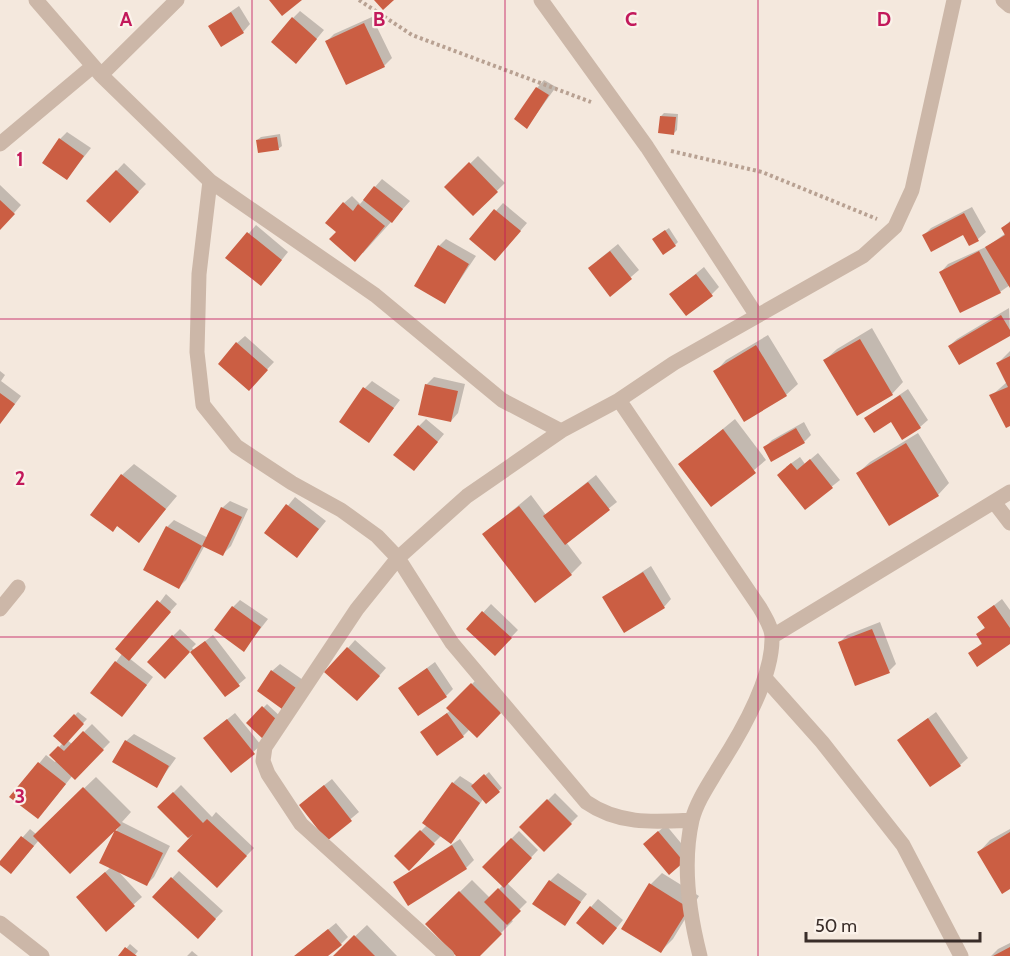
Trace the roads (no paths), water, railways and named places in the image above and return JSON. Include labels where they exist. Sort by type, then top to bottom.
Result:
[{"type":"street","points":[[36,0],[97,71],[210,182],[375,295],[502,400],[561,431]]},
{"type":"street","points":[[0,144],[97,71],[177,0]]},
{"type":"street","points":[[541,0],[619,112],[647,147],[757,316]]},
{"type":"street","points":[[439,954],[300,824],[268,774],[263,761],[265,747],[281,727],[311,676],[357,609],[398,558],[467,496],[561,431],[619,400],[674,363],[863,256],[895,227],[912,190],[954,0]]},
{"type":"street","points":[[1004,0],[1010,6]]},
{"type":"street","points":[[210,182],[199,274],[197,352],[202,405],[236,446],[292,483],[341,510],[377,536],[398,558],[452,642],[586,802],[604,814],[625,820],[652,822],[692,820]]},
{"type":"street","points":[[619,400],[760,608],[772,636],[765,678],[736,740],[702,796],[692,820],[687,874],[692,927],[700,956]]},
{"type":"street","points":[[772,636],[1010,492]]},
{"type":"street","points":[[994,502],[1010,523]]},
{"type":"street","points":[[0,609],[18,587]]},
{"type":"street","points":[[765,678],[822,742],[903,845],[961,956]]},
{"type":"street","points":[[0,922],[42,956]]}]
